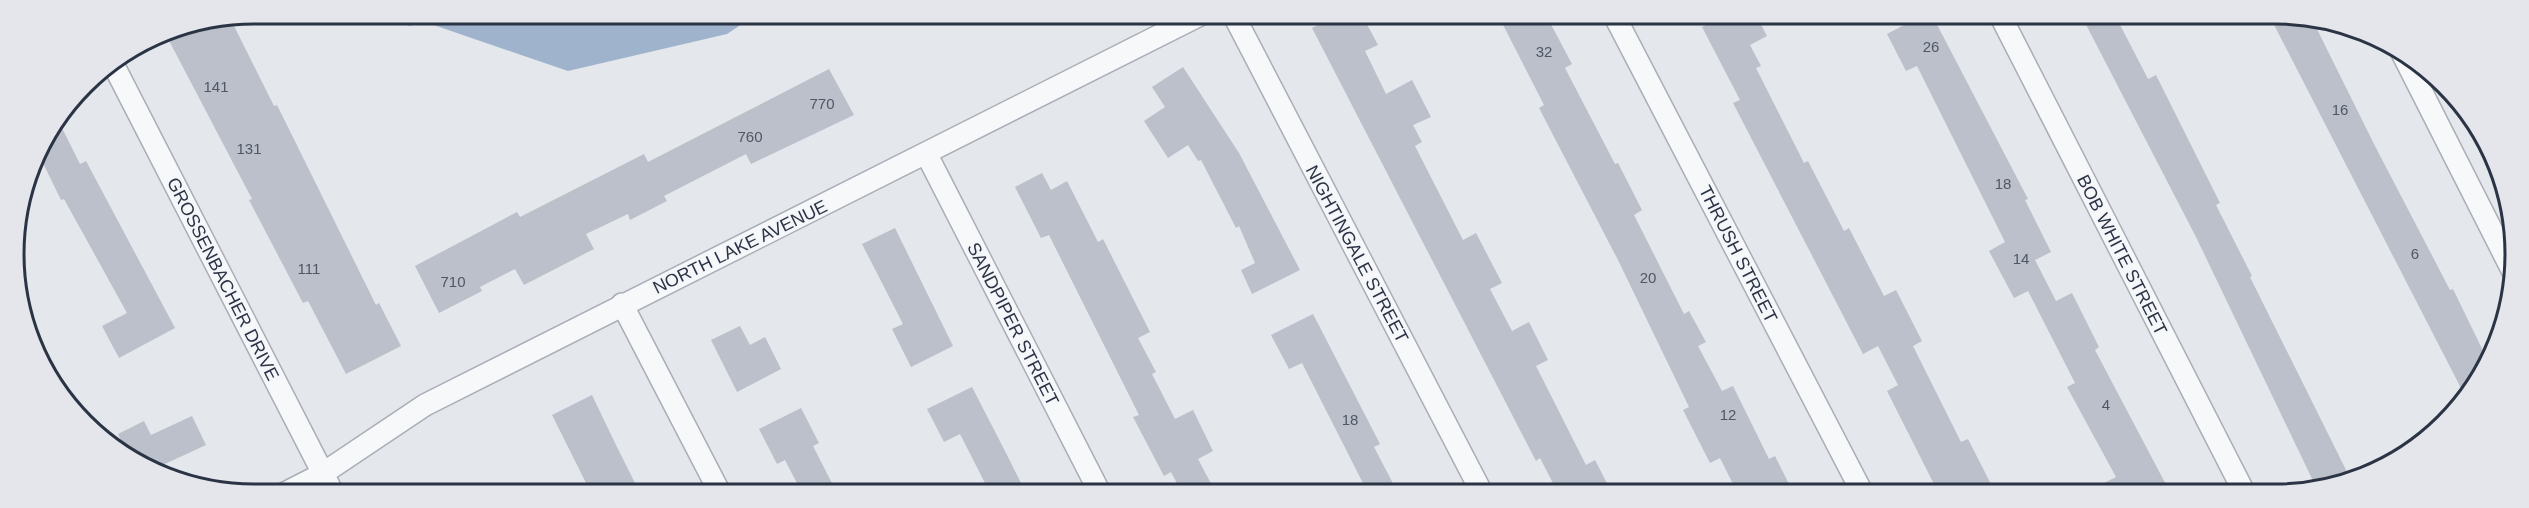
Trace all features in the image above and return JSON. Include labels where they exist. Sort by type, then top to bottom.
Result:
[{"type":"street","name":"NORTH LAKE AVENUE","points":[[303,484],[322,474],[425,405],[622,304],[927,155],[1182,24]]},
{"type":"street","name":"NIGHTINGALE STREET","points":[[1238,24],[1477,484]]},
{"type":"street","name":"THRUSH STREET","points":[[1619,24],[1858,484]]},
{"type":"street","name":"BOB WHITE STREET","points":[[2005,24],[2240,484]]},
{"type":"street","points":[[2410,68],[2505,256]]},
{"type":"street","name":"GROSSENBACHER DRIVE","points":[[116,70],[328,484]]},
{"type":"street","name":"SANDPIPER STREET","points":[[927,155],[1095,484]]},
{"type":"street","points":[[622,304],[715,484]]},
{"type":"water","points":[[431,24],[742,24],[727,34],[568,71]]},
{"type":"building","points":[[1320,24],[1367,24],[1378,45],[1365,51],[1386,94],[1412,80],[1431,117],[1413,125],[1422,142],[1415,146],[1463,240],[1476,233],[1502,283],[1490,289],[1512,331],[1529,322],[1548,360],[1536,366],[1586,465],[1595,460],[1607,484],[1553,484],[1540,458],[1536,461],[1312,28]]},
{"type":"building","points":[[1503,24],[1551,24],[1572,64],[1565,68],[1615,164],[1618,163],[1642,210],[1634,215],[1684,314],[1689,311],[1706,342],[1698,346],[1722,391],[1733,386],[1769,459],[1775,456],[1789,484],[1733,484],[1720,458],[1710,463],[1683,410],[1689,407],[1618,260],[1539,108],[1544,105]]},
{"type":"building","points":[[1708,24],[1761,24],[1767,36],[1750,45],[1761,66],[1756,68],[1804,163],[1808,161],[1844,231],[1849,228],[1884,296],[1896,290],[1922,341],[1913,346],[1961,442],[1968,439],[1991,484],[1934,484],[1887,391],[1898,385],[1878,346],[1863,354],[1733,103],[1740,100],[1702,27]]},
{"type":"building","points":[[1906,24],[1937,24],[2028,199],[2025,200],[2051,252],[2035,260],[2056,301],[2072,293],[2099,347],[2095,350],[2166,484],[2102,484],[2116,477],[2067,387],[2075,383],[2028,291],[2014,298],[1989,251],[2005,242],[1917,66],[1906,71],[1887,34]]},
{"type":"building","points":[[2086,24],[2120,24],[2148,79],[2156,75],[2220,203],[2216,205],[2252,276],[2250,277],[2347,472],[2313,481],[2196,237]]},
{"type":"building","points":[[2274,24],[2316,27],[2450,290],[2453,289],[2483,351],[2461,388]]},
{"type":"building","points":[[233,25],[274,106],[277,105],[376,305],[379,303],[401,346],[346,374],[308,301],[303,303],[249,200],[252,199],[169,41],[209,28]]},
{"type":"building","points":[[1183,67],[1239,153],[1300,270],[1252,294],[1241,270],[1255,263],[1239,226],[1236,228],[1201,160],[1198,161],[1188,145],[1168,158],[1144,121],[1165,107],[1152,87]]},
{"type":"building","points":[[829,69],[854,115],[751,164],[746,154],[664,196],[667,201],[630,220],[628,214],[586,234],[594,249],[524,285],[515,269],[480,287],[482,291],[439,313],[415,266],[517,212],[520,217],[644,154],[648,162]]},
{"type":"building","points":[[62,128],[80,164],[86,161],[175,328],[119,358],[102,326],[127,313],[64,199],[61,200],[43,163]]},
{"type":"building","points":[[1042,173],[1051,190],[1067,181],[1098,242],[1103,239],[1150,332],[1138,338],[1156,372],[1152,374],[1175,419],[1193,410],[1213,451],[1198,459],[1211,484],[1177,484],[1171,472],[1164,476],[1133,417],[1139,415],[1049,235],[1041,238],[1015,187]]},
{"type":"building","points":[[895,228],[953,346],[911,367],[892,329],[903,324],[862,244]]},
{"type":"building","points":[[1313,314],[1380,444],[1374,447],[1393,484],[1363,484],[1302,363],[1289,369],[1271,335]]},
{"type":"building","points":[[740,326],[750,345],[765,337],[781,369],[737,392],[711,340]]},
{"type":"building","points":[[972,387],[1021,484],[985,484],[960,434],[944,442],[927,409]]},
{"type":"building","points":[[592,395],[636,484],[586,484],[552,415]]},
{"type":"building","points":[[801,408],[819,443],[813,446],[832,484],[797,484],[785,460],[777,464],[759,429]]},
{"type":"building","points":[[192,416],[206,445],[163,465],[126,445],[118,434],[144,421],[151,435]]}]
